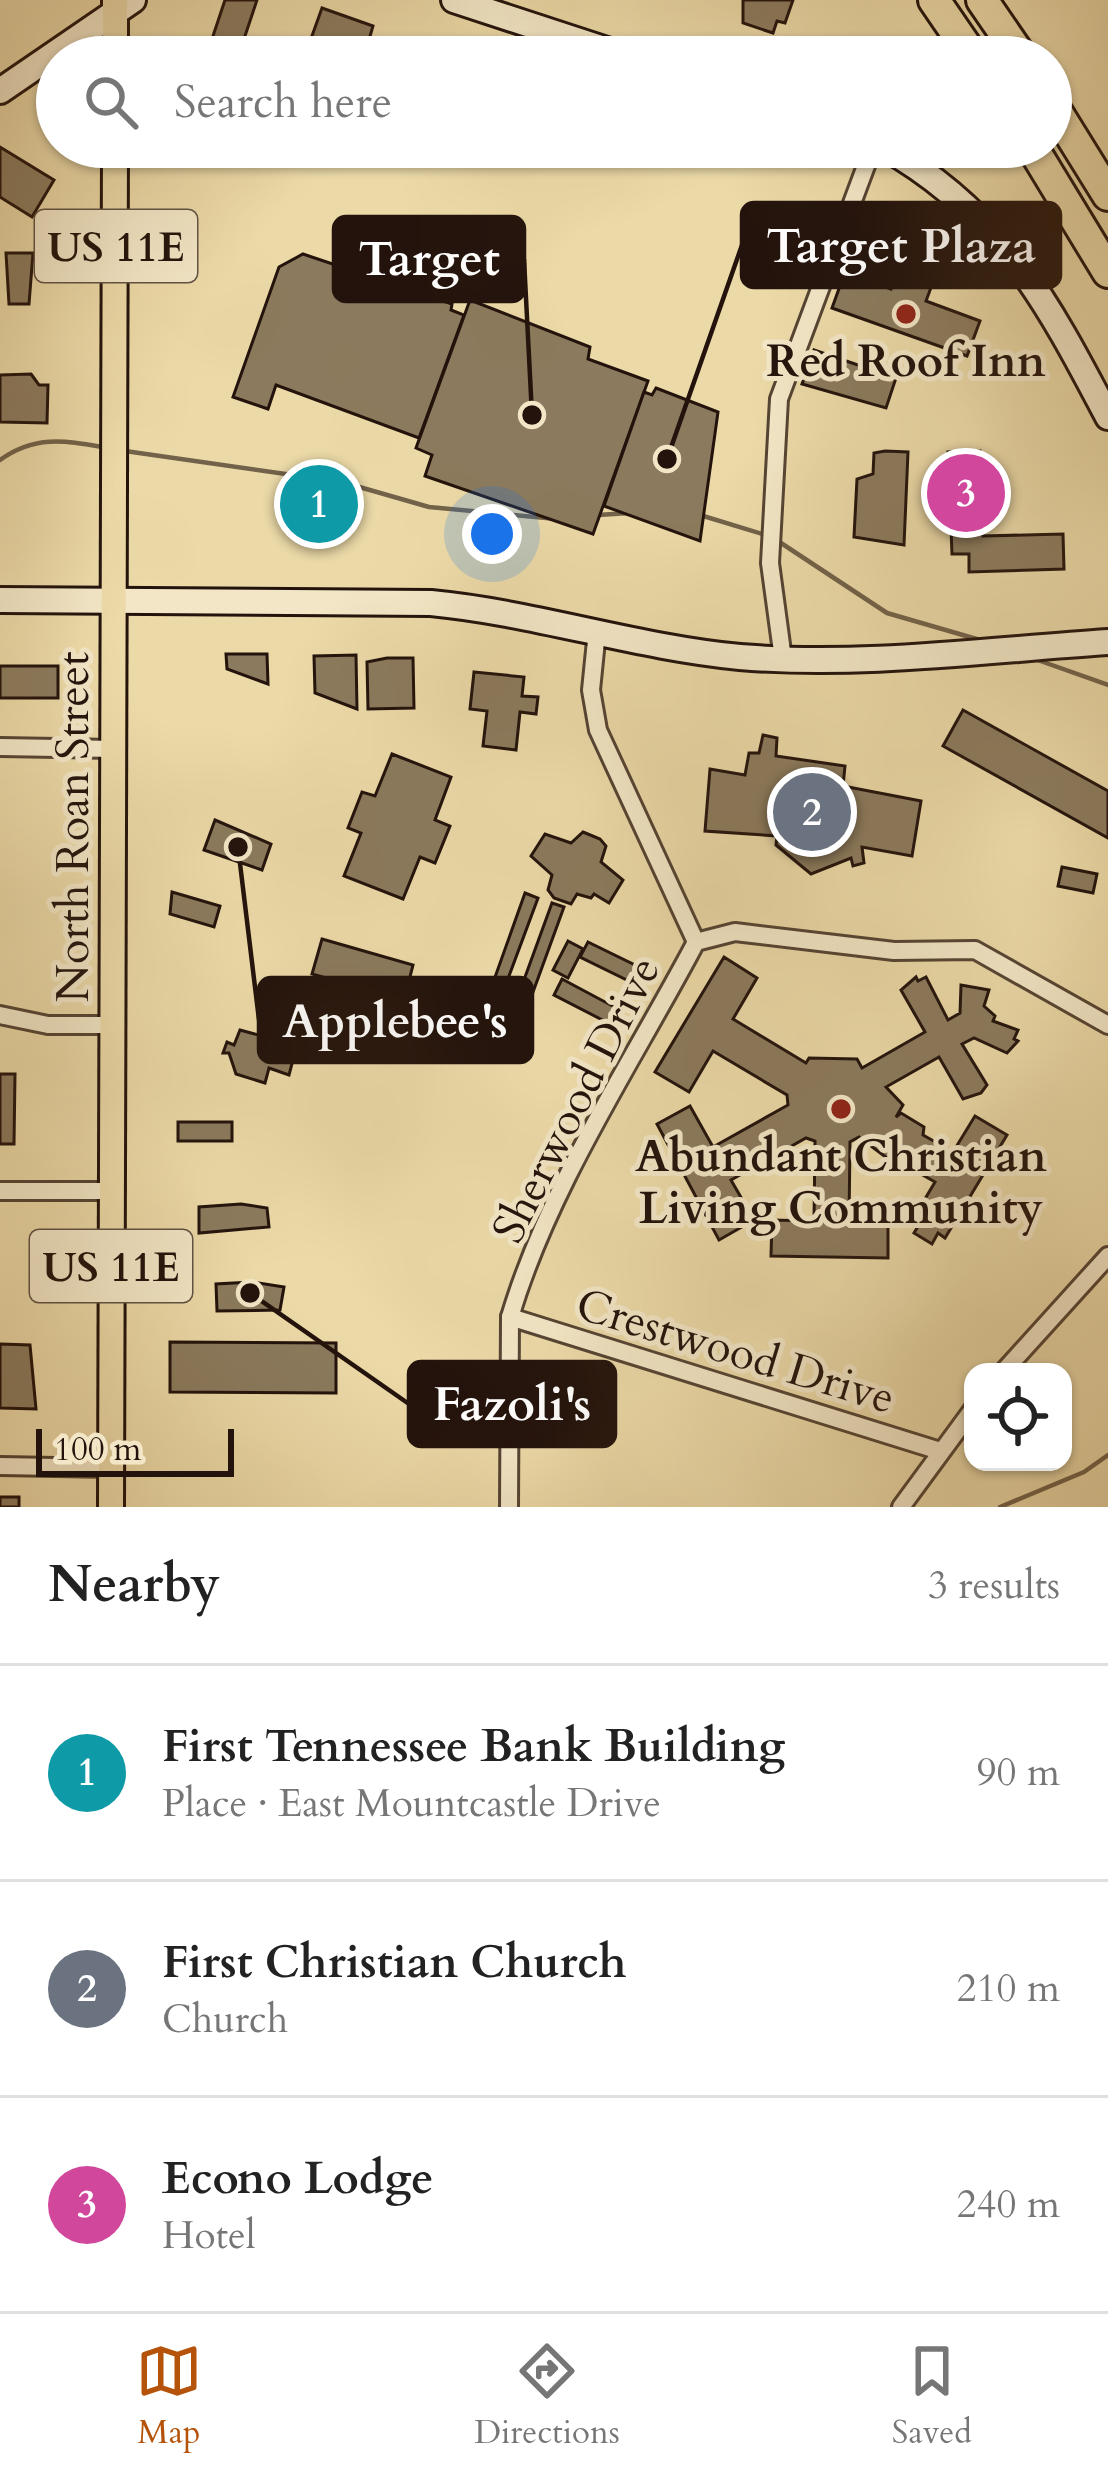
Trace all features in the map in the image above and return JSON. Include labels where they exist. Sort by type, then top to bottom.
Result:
[{"type":"highway","points":[[934,0],[959,36]]},
{"type":"highway","points":[[982,0],[1007,36]]},
{"type":"highway","points":[[1072,137],[1108,195]]},
{"type":"highway","points":[[1045,168],[1108,272]]},
{"type":"main road","points":[[117,36],[121,4]]},
{"type":"main road","name":"North Roan Street","points":[[111,1507],[115,168]]},
{"type":"street","points":[[454,0],[564,36]]},
{"type":"street","points":[[76,36],[121,4]]},
{"type":"street","points":[[0,91],[36,65]]},
{"type":"street","points":[[783,659],[770,563],[779,399],[865,168]]},
{"type":"street","points":[[913,168],[974,212],[1015,257],[1047,302],[1108,417]]},
{"type":"street","points":[[0,600],[431,603],[706,653],[783,659],[1108,643]]},
{"type":"street","points":[[597,632],[591,689],[598,730],[696,942]]},
{"type":"street","points":[[0,747],[115,749]]},
{"type":"street","name":"Sherwood Drive","points":[[509,1507],[510,1318],[544,1226],[696,942],[735,932],[894,951],[975,950],[1108,1025]]},
{"type":"street","points":[[0,1015],[48,1024],[112,1025]]},
{"type":"street","points":[[0,1191],[111,1192]]},
{"type":"street","points":[[1011,1363],[1108,1256]]},
{"type":"street","name":"Crestwood Drive","points":[[510,1318],[940,1451]]},
{"type":"street","points":[[901,1507],[964,1420]]},
{"type":"street","points":[[0,1466],[111,1468]]},
{"type":"building","points":[[225,0],[257,0],[245,36],[213,36]]},
{"type":"building","points":[[743,0],[793,0],[785,23],[777,21],[773,33],[743,23]]},
{"type":"building","points":[[322,8],[373,26],[370,36],[312,36]]},
{"type":"building","points":[[0,147],[54,180],[32,217],[0,197]]},
{"type":"building","points":[[6,253],[33,253],[29,304],[9,304]]},
{"type":"building","points":[[303,254],[452,304],[451,310],[464,315],[419,438],[276,385],[268,409],[233,397],[279,267]]},
{"type":"building","name":"Red Roof Inn","points":[[901,262],[936,274],[926,301],[980,321],[967,356],[832,308],[845,272],[891,289]]},
{"type":"building","points":[[470,300],[590,347],[588,359],[648,381],[593,534],[425,476],[432,455],[416,448]]},
{"type":"building","points":[[814,350],[896,378],[886,408],[802,384]]},
{"type":"building","points":[[31,374],[39,385],[48,385],[47,423],[0,422],[0,375]]},
{"type":"building","points":[[656,388],[718,412],[700,541],[604,506],[644,392],[652,395]]},
{"type":"building","points":[[980,451],[983,536],[1063,534],[1064,569],[969,572],[969,554],[952,554],[948,452]]},
{"type":"building","points":[[908,452],[904,545],[854,537],[857,479],[873,474],[874,453]]},
{"type":"building","points":[[297,473],[354,494],[340,532],[284,512],[290,495],[280,491],[285,478],[294,482]]},
{"type":"building","points":[[226,654],[267,654],[268,684],[227,669]]},
{"type":"building","points":[[356,655],[357,709],[315,693],[314,656]]},
{"type":"building","points":[[413,658],[414,708],[368,709],[367,662]]},
{"type":"building","points":[[0,666],[58,666],[58,698],[0,698]]},
{"type":"building","points":[[474,672],[524,677],[522,696],[538,697],[536,714],[520,712],[516,750],[483,746],[487,711],[470,709]]},
{"type":"building","points":[[963,710],[1108,791],[1108,838],[943,746]]},
{"type":"building","points":[[763,735],[777,738],[776,756],[845,766],[843,786],[921,801],[912,856],[862,847],[864,863],[853,866],[851,858],[811,874],[776,845],[777,836],[705,831],[710,769],[745,775],[749,753],[759,753]]},
{"type":"building","points":[[392,754],[451,777],[435,820],[450,826],[435,863],[420,857],[403,899],[344,876],[361,833],[348,828],[362,792],[375,796]]},
{"type":"building","points":[[215,820],[271,844],[262,870],[204,850]]},
{"type":"building","points":[[583,832],[606,846],[601,862],[623,880],[609,903],[594,894],[591,898],[577,894],[571,904],[554,898],[548,890],[552,875],[531,856],[545,834],[571,843]]},
{"type":"building","points":[[1062,867],[1097,874],[1093,893],[1058,886]]},
{"type":"building","points":[[172,892],[220,906],[214,927],[170,914]]},
{"type":"building","points":[[525,893],[538,898],[506,984],[494,980]]},
{"type":"building","points":[[552,903],[564,907],[533,992],[521,988]]},
{"type":"building","points":[[322,939],[413,965],[404,1000],[312,974]]},
{"type":"building","points":[[568,941],[583,949],[568,978],[553,970]]},
{"type":"building","points":[[588,942],[643,969],[635,984],[580,957]]},
{"type":"building","name":"Abundant Christian Living Community","points":[[724,957],[757,978],[733,1019],[806,1063],[809,1058],[857,1059],[862,1068],[925,1032],[901,990],[916,977],[918,981],[926,977],[948,1020],[960,1013],[961,985],[989,990],[984,1006],[995,1016],[993,1021],[1018,1030],[1014,1039],[1018,1041],[1007,1053],[974,1038],[962,1044],[987,1085],[981,1093],[963,1099],[939,1057],[886,1087],[903,1105],[896,1117],[901,1113],[924,1127],[923,1135],[953,1152],[975,1116],[1007,1135],[945,1238],[938,1233],[932,1244],[914,1233],[920,1223],[913,1219],[935,1182],[905,1165],[899,1167],[859,1137],[850,1142],[849,1221],[888,1222],[888,1258],[771,1256],[772,1220],[814,1221],[815,1141],[806,1138],[731,1180],[754,1220],[719,1240],[657,1124],[690,1106],[713,1147],[788,1105],[787,1095],[713,1051],[689,1092],[655,1072]]},
{"type":"building","points":[[562,979],[622,1011],[614,1026],[554,995]]},
{"type":"building","points":[[240,1030],[277,1040],[274,1051],[294,1056],[289,1075],[269,1068],[265,1083],[236,1074],[229,1053],[223,1053],[227,1042],[234,1045]]},
{"type":"building","points":[[0,1074],[15,1074],[14,1144],[0,1144]]},
{"type":"building","points":[[178,1122],[232,1122],[232,1141],[178,1141]]},
{"type":"building","points":[[241,1204],[267,1208],[269,1227],[199,1233],[199,1207]]},
{"type":"building","points":[[216,1284],[284,1287],[280,1310],[217,1311]]},
{"type":"building","points":[[170,1342],[336,1343],[336,1393],[170,1392]]},
{"type":"building","points":[[0,1344],[30,1345],[36,1409],[0,1408]]},
{"type":"building","points":[[0,1497],[19,1497],[19,1507],[0,1507]]},
{"type":"waterway","points":[[0,460],[39,443],[108,448]]},
{"type":"waterway","points":[[125,451],[342,482],[429,507],[557,519]]},
{"type":"waterway","points":[[598,515],[629,513]]},
{"type":"waterway","points":[[700,515],[769,536]]},
{"type":"waterway","points":[[778,541],[887,613],[987,642]]},
{"type":"waterway","points":[[1032,658],[1108,685]]},
{"type":"waterway","points":[[1000,1507],[1084,1472],[1108,1455]]},
{"type":"place","name":"Red Roof Inn","points":[[906,314]]},
{"type":"place","name":"Target","points":[[532,415]]},
{"type":"place","name":"Target Plaza","points":[[667,459]]},
{"type":"place","name":"Econo Lodge","points":[[966,493]]},
{"type":"place","name":"First Tennessee Bank Building","points":[[319,504]]},
{"type":"place","name":"First Christian Church","points":[[812,812]]},
{"type":"place","name":"Applebee's","points":[[238,847]]},
{"type":"place","name":"Abundant Christian Living Community","points":[[841,1109]]},
{"type":"place","name":"Fazoli's","points":[[250,1293]]}]
